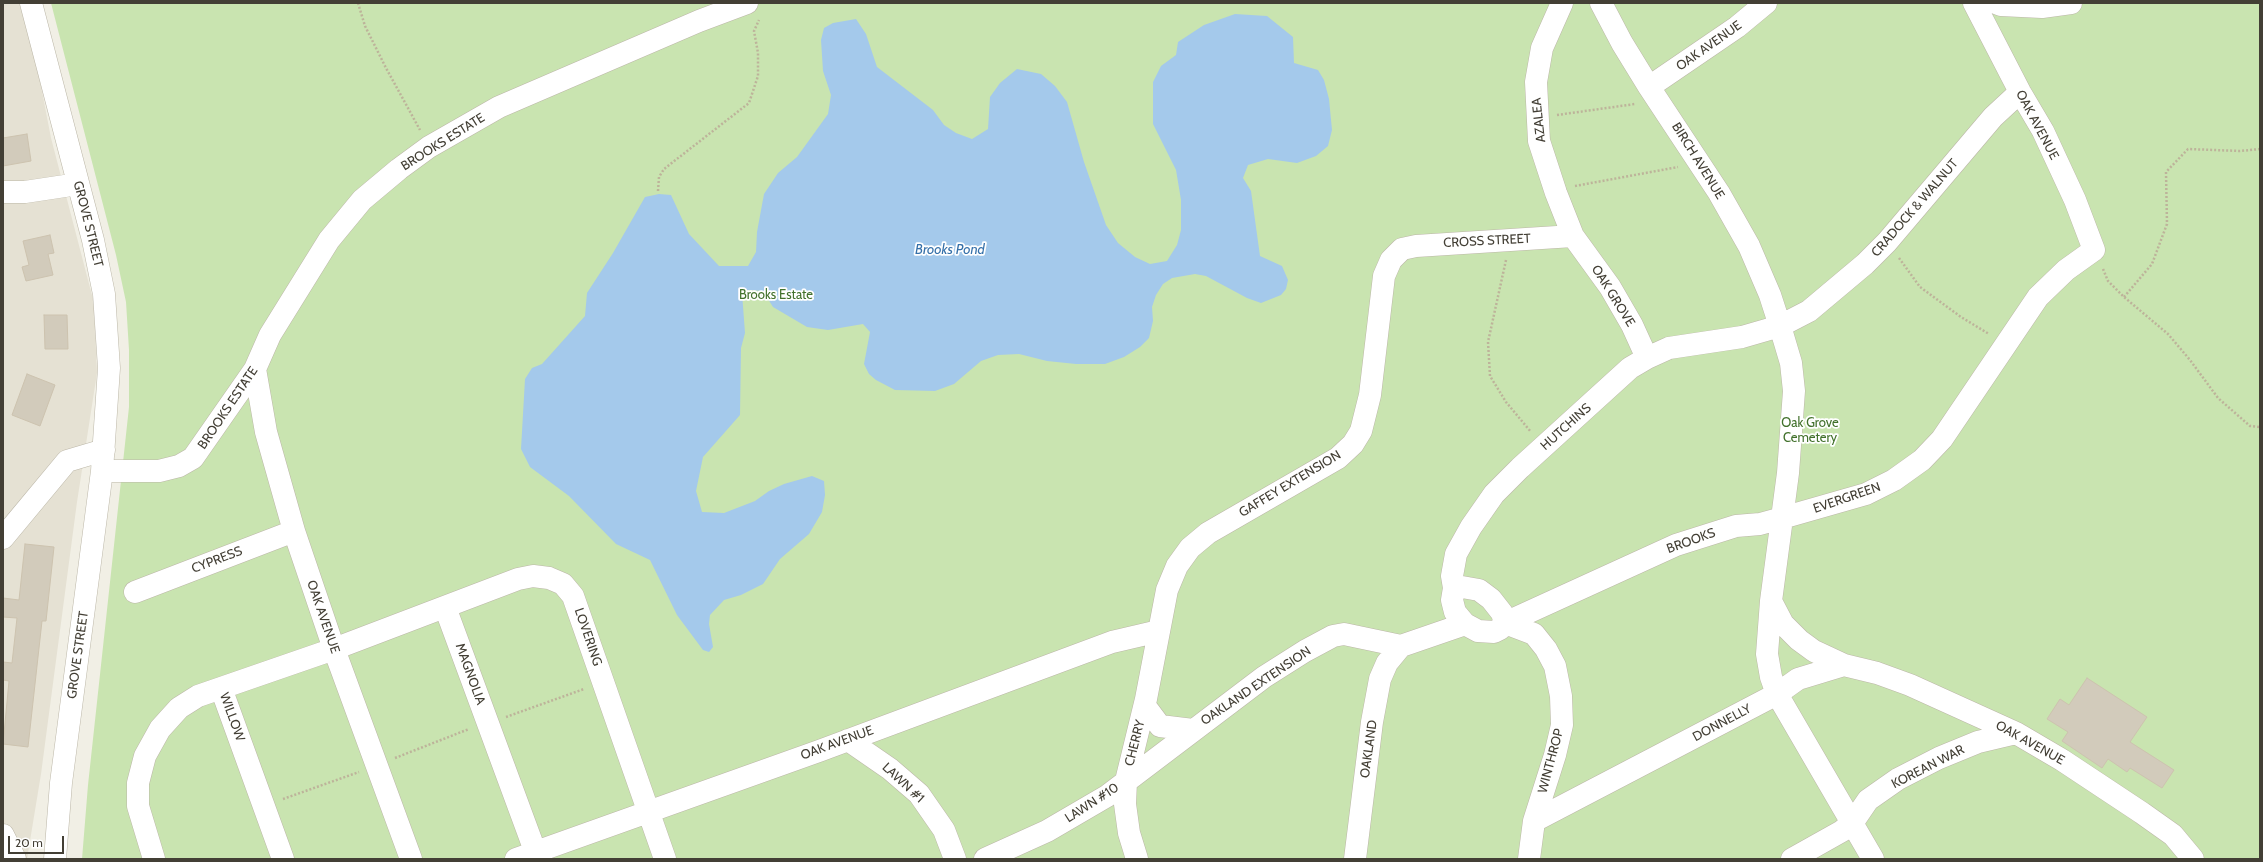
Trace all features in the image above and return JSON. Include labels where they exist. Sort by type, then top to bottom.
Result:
[{"type":"street","name":"GROVE STREET","points":[[31,3],[93,240],[104,294],[108,330],[109,368],[103,461],[61,783],[55,859]]},
{"type":"street","name":"AZALEA","points":[[1562,3],[1542,48],[1536,82],[1537,116],[1539,141],[1555,190],[1573,236]]},
{"type":"street","name":"BIRCH AVENUE","points":[[1601,3],[1622,43],[1653,93],[1700,163],[1748,246],[1770,295],[1780,326]]},
{"type":"street","name":"OAK AVENUE","points":[[1653,93],[1766,3]]},
{"type":"street","name":"OAK AVENUE","points":[[1974,3],[2020,92],[2043,131],[2075,200],[2094,250]]},
{"type":"street","points":[[1996,3],[2001,5],[2042,7],[2071,3]]},
{"type":"street","name":"BROOKS ESTATE","points":[[103,461],[159,471],[179,466],[193,458],[255,369],[270,335],[329,240],[362,200],[399,168],[430,147],[499,107],[692,24],[753,10]]},
{"type":"street","name":"CRADOCK & WALNUT","points":[[1780,326],[1809,310],[1865,264],[1887,242],[1993,117],[2020,92]]},
{"type":"street","points":[[3,192],[24,192],[78,184]]},
{"type":"street","name":"CROSS STREET","points":[[1402,249],[1416,246],[1573,236]]},
{"type":"street","name":"OAK GROVE","points":[[1573,236],[1610,287],[1632,325],[1647,358]]},
{"type":"street","name":"GAFFEY EXTENSION","points":[[1159,631],[1167,590],[1177,566],[1190,548],[1208,533],[1338,458],[1353,444],[1361,432],[1370,396],[1384,276],[1391,260],[1402,249]]},
{"type":"street","name":"EVERGREEN","points":[[1782,518],[1866,494],[1894,480],[1922,460],[1942,439],[2038,297],[2066,270],[2094,250]]},
{"type":"street","points":[[1780,326],[1792,363],[1794,391],[1782,518],[1771,601],[1767,654],[1771,677],[1778,694],[1873,859]]},
{"type":"street","name":"HUTCHINS","points":[[1465,624],[1455,612],[1452,600],[1454,588],[1452,576],[1456,554],[1471,527],[1494,494],[1543,447],[1630,368],[1647,358],[1669,348],[1742,337],[1780,326]]},
{"type":"street","name":"OAK AVENUE","points":[[255,369],[266,432],[294,531],[334,649],[411,859]]},
{"type":"street","points":[[3,538],[67,461],[103,461]]},
{"type":"street","name":"BROOKS","points":[[1505,623],[1676,545],[1736,526],[1760,524],[1782,518]]},
{"type":"street","name":"CYPRESS","points":[[137,586],[294,531]]},
{"type":"street","name":"LOVERING","points":[[445,607],[518,579],[533,576],[549,578],[563,584],[573,596],[665,859]]},
{"type":"street","points":[[1401,646],[1465,624],[1485,633],[1500,629],[1505,623],[1502,614],[1492,599],[1479,590],[1462,586],[1454,588]]},
{"type":"street","name":"OAK AVENUE","points":[[1771,601],[1783,624],[1799,640],[1814,651],[1844,665],[1877,673],[1910,685],[2016,733],[2068,764],[2173,835],[2193,859]]},
{"type":"street","points":[[334,649],[445,607]]},
{"type":"street","name":"MAGNOLIA","points":[[445,607],[488,723],[530,857]]},
{"type":"street","name":"WINTHROP","points":[[1505,623],[1534,634],[1546,649],[1555,666],[1561,696],[1562,725],[1555,755],[1534,821],[1529,859]]},
{"type":"street","name":"OAK AVENUE","points":[[530,857],[649,811],[848,740],[1112,642],[1159,631]]},
{"type":"street","name":"CHERRY","points":[[1126,781],[1145,706],[1159,631]]},
{"type":"street","name":"OAKLAND EXTENSION","points":[[1126,781],[1264,677],[1305,651],[1333,636],[1344,634],[1401,646]]},
{"type":"street","name":"OAKLAND","points":[[1354,859],[1372,722],[1380,679],[1387,663],[1401,646]]},
{"type":"street","name":"WILLOW","points":[[283,859],[221,688],[334,649]]},
{"type":"street","points":[[1778,694],[1798,679],[1844,665]]},
{"type":"street","points":[[154,859],[138,806],[138,783],[145,756],[160,729],[179,708],[198,696],[221,688]]},
{"type":"street","name":"DONNELLY","points":[[1534,821],[1778,694]]},
{"type":"street","name":"CHERRY","points":[[1145,706],[1160,726],[1193,730]]},
{"type":"street","name":"KOREAN WAR","points":[[1853,822],[1868,800],[1898,779],[1939,758],[1978,742],[2016,733]]},
{"type":"street","name":"LAWN #1","points":[[848,740],[890,768],[919,794],[944,830],[955,859]]},
{"type":"street","name":"LAWN #10","points":[[985,859],[1047,831],[1102,799],[1126,781]]},
{"type":"street","name":"LAWN #10","points":[[1126,781],[1125,804],[1129,833],[1137,859]]},
{"type":"street","points":[[1792,859],[1853,822]]},
{"type":"street","points":[[3,835],[15,859]]},
{"type":"path","points":[[358,3],[365,26],[386,68],[430,147]]},
{"type":"path","points":[[658,191],[658,177],[664,169],[750,103],[758,76],[758,52],[754,31],[753,10]]},
{"type":"path","points":[[1537,116],[1619,107],[1653,93]]},
{"type":"path","points":[[2124,297],[2152,264],[2167,224],[2166,172],[2188,149],[2240,151],[2260,149]]},
{"type":"path","points":[[1555,190],[1700,163]]},
{"type":"path","points":[[1510,240],[1488,342],[1490,376],[1506,402],[1543,447]]},
{"type":"path","points":[[1887,242],[1920,287],[1961,317],[2006,345]]},
{"type":"path","points":[[2094,250],[2108,281],[2124,297],[2168,334],[2190,360],[2218,398],[2250,426],[2260,428]]},
{"type":"path","points":[[264,805],[377,766],[488,723],[603,682]]},
{"type":"shaded area","points":[[3,3],[25,3],[51,138],[94,303],[97,373],[77,502],[41,774],[27,859],[3,859]]},
{"type":"green space","name":"Oak Grove Cemetery","points":[[51,3],[2260,3],[2260,859],[82,859],[88,785],[129,407],[129,350],[126,302],[116,255]]},
{"type":"water","name":"Brooks Pond","points":[[1235,14],[1267,16],[1293,37],[1294,63],[1318,70],[1324,80],[1329,99],[1332,130],[1328,146],[1316,156],[1297,163],[1268,159],[1248,165],[1243,178],[1251,191],[1260,256],[1282,266],[1288,280],[1286,289],[1281,295],[1261,303],[1247,298],[1206,276],[1195,274],[1172,278],[1163,284],[1156,295],[1152,307],[1153,321],[1149,338],[1140,347],[1124,357],[1105,364],[1076,364],[1047,361],[1019,354],[998,355],[981,361],[954,384],[935,391],[895,390],[876,380],[869,374],[864,364],[870,332],[863,324],[828,330],[807,327],[773,307],[763,291],[749,290],[742,293],[745,333],[741,348],[740,415],[703,457],[696,491],[702,512],[724,513],[755,501],[769,491],[784,484],[812,476],[824,481],[825,495],[822,512],[809,534],[780,559],[763,584],[741,595],[724,600],[710,615],[709,624],[713,647],[709,652],[703,650],[677,615],[650,560],[616,544],[569,496],[530,467],[521,449],[525,379],[532,368],[542,364],[585,316],[587,293],[613,253],[645,197],[659,194],[671,195],[689,234],[719,266],[748,266],[756,252],[757,232],[764,194],[778,173],[797,157],[828,114],[831,95],[823,71],[821,40],[824,28],[833,23],[856,19],[866,34],[877,67],[933,110],[944,125],[956,133],[972,139],[988,129],[990,97],[1000,83],[1017,69],[1041,74],[1055,86],[1067,102],[1084,162],[1106,225],[1118,243],[1135,257],[1150,264],[1167,261],[1177,245],[1181,230],[1181,200],[1176,170],[1153,124],[1153,82],[1161,66],[1176,55],[1178,42],[1204,25]]},
{"type":"building","points":[[27,134],[31,161],[3,166],[3,138]]},
{"type":"building","points":[[50,235],[54,253],[48,254],[53,275],[26,281],[22,267],[29,265],[23,241]]},
{"type":"building","points":[[44,315],[67,315],[68,349],[45,349]]},
{"type":"building","points":[[27,374],[55,385],[40,426],[12,415]]},
{"type":"building","points":[[25,544],[54,547],[46,621],[42,621],[28,747],[3,744],[9,681],[3,680],[3,662],[12,663],[17,618],[3,617],[3,598],[19,600]]},
{"type":"building","points":[[2087,678],[2147,717],[2130,742],[2174,770],[2162,788],[2130,768],[2127,772],[2108,759],[2102,768],[2062,741],[2068,732],[2047,719],[2060,699],[2069,705]]},
{"type":"park label","name":"Brooks Estate","points":[[776,295]]}]
